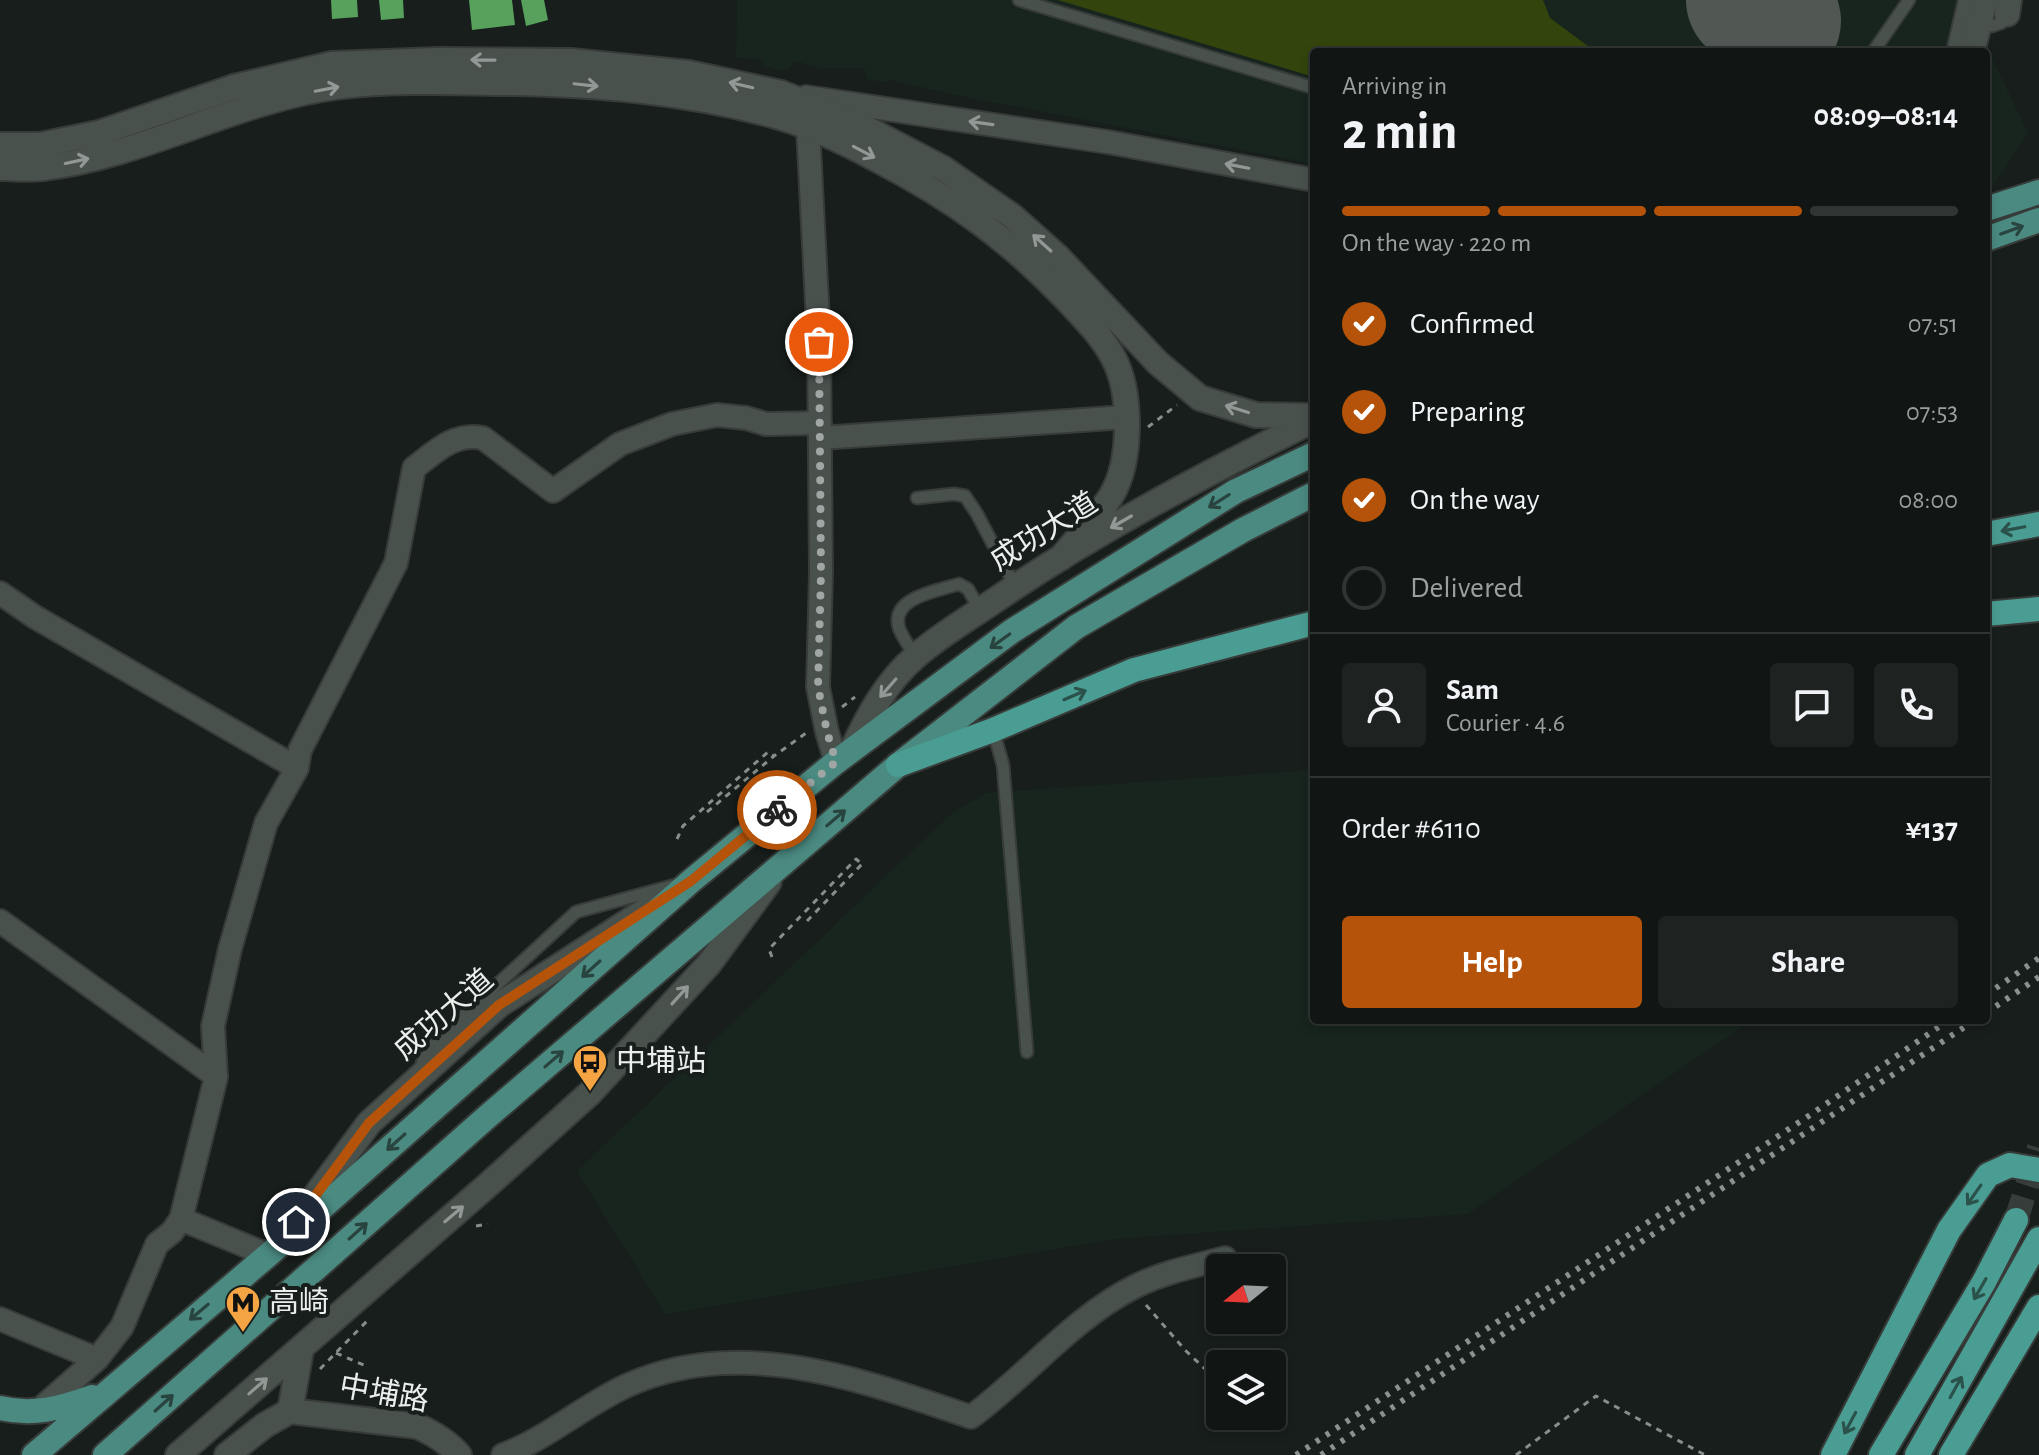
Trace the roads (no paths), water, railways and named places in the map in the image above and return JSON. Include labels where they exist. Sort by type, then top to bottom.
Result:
[{"type":"highway","points":[[1990,533],[2039,524]]},
{"type":"highway","points":[[1990,614],[2039,609]]},
{"type":"highway","points":[[898,765],[993,730],[1134,670],[1310,624]]},
{"type":"highway","points":[[1833,1455],[1949,1230],[1988,1175],[2010,1165],[2039,1170]]},
{"type":"highway","points":[[1881,1455],[1984,1282],[2016,1220]]},
{"type":"highway","points":[[1917,1455],[2039,1239]]},
{"type":"highway","points":[[1951,1455],[2039,1307]]},
{"type":"main road","points":[[1973,48],[1978,5]]},
{"type":"main road","points":[[0,145],[40,145],[99,133],[234,87],[332,64],[438,60],[571,61],[689,73],[781,93],[852,121],[944,169],[1012,216],[1058,257],[1158,363],[1200,398],[1256,415],[1310,418]]},
{"type":"main road","points":[[0,168],[42,168],[106,155],[241,109],[335,87],[438,82],[570,84],[686,96],[775,116],[808,128],[843,141],[933,188],[998,234],[1094,328],[1114,359],[1126,400],[1127,447],[1112,494],[1061,558]]},
{"type":"main road","points":[[1990,208],[2039,192]]},
{"type":"main road","points":[[1990,238],[2039,220]]},
{"type":"main road","name":"成功大道","points":[[844,756],[873,705],[915,657],[980,610],[1186,484],[1310,420]]},
{"type":"main road","points":[[34,1455],[274,1250],[691,881],[844,756],[1012,631],[1236,491],[1310,456]]},
{"type":"main road","points":[[105,1455],[488,1116],[898,765],[1076,627],[1243,530],[1310,496]]},
{"type":"main road","points":[[178,1455],[489,1184],[612,1071],[709,964],[784,862]]},
{"type":"main road","name":"成功大道","points":[[274,1250],[369,1123],[499,1005],[691,881]]},
{"type":"main road","points":[[227,1455],[265,1425],[290,1411],[301,1350]]},
{"type":"main road","points":[[0,1408],[19,1412],[57,1409],[106,1392]]},
{"type":"main road","name":"中埔路","points":[[290,1411],[417,1426],[432,1432],[459,1455]]},
{"type":"street","points":[[1960,48],[1978,5]]},
{"type":"street","points":[[781,93],[1108,142],[1310,179]]},
{"type":"street","points":[[808,128],[819,342],[818,687],[827,732],[844,756]]},
{"type":"street","points":[[38,1411],[97,1359],[122,1327],[157,1244],[172,1232],[181,1219],[216,1076],[213,1026],[230,949],[266,823],[297,768],[300,750],[396,563],[414,468],[446,443],[464,436],[483,438],[553,491],[620,444],[672,424],[717,415],[820,430],[1126,417]]},
{"type":"street","points":[[0,593],[35,617],[297,768]]},
{"type":"street","points":[[0,921],[216,1076]]},
{"type":"street","points":[[181,1219],[274,1250]]},
{"type":"street","points":[[503,1455],[544,1436],[627,1386],[657,1375],[722,1364],[763,1363],[834,1374],[971,1417],[1017,1380],[1075,1325],[1153,1278],[1206,1263]]},
{"type":"street","points":[[0,1319],[97,1359]]},
{"type":"lane","points":[[1019,0],[1310,87]]},
{"type":"lane","points":[[1876,48],[1909,0]]},
{"type":"lane","points":[[1978,5],[1984,23],[1992,26],[2001,23],[2008,7]]},
{"type":"lane","points":[[917,498],[954,494],[965,496],[1015,586]]},
{"type":"lane","points":[[915,657],[899,628],[898,615],[907,602],[959,584],[968,589],[980,610]]},
{"type":"lane","points":[[993,730],[1003,765],[1027,1052]]},
{"type":"lane","points":[[402,1094],[437,1040],[576,912],[691,881]]},
{"type":"tunnel","points":[[2016,1220],[2039,1148]]},
{"type":"railway","points":[[1990,992],[2039,958]]},
{"type":"railway","points":[[1990,1010],[2039,977]]},
{"type":"railway","points":[[1296,1455],[1943,1024]]},
{"type":"railway","points":[[1321,1455],[1969,1024]]},
{"type":"place","name":"中埔站","points":[[590,1093]]},
{"type":"place","name":"高崎","points":[[243,1334]]}]
